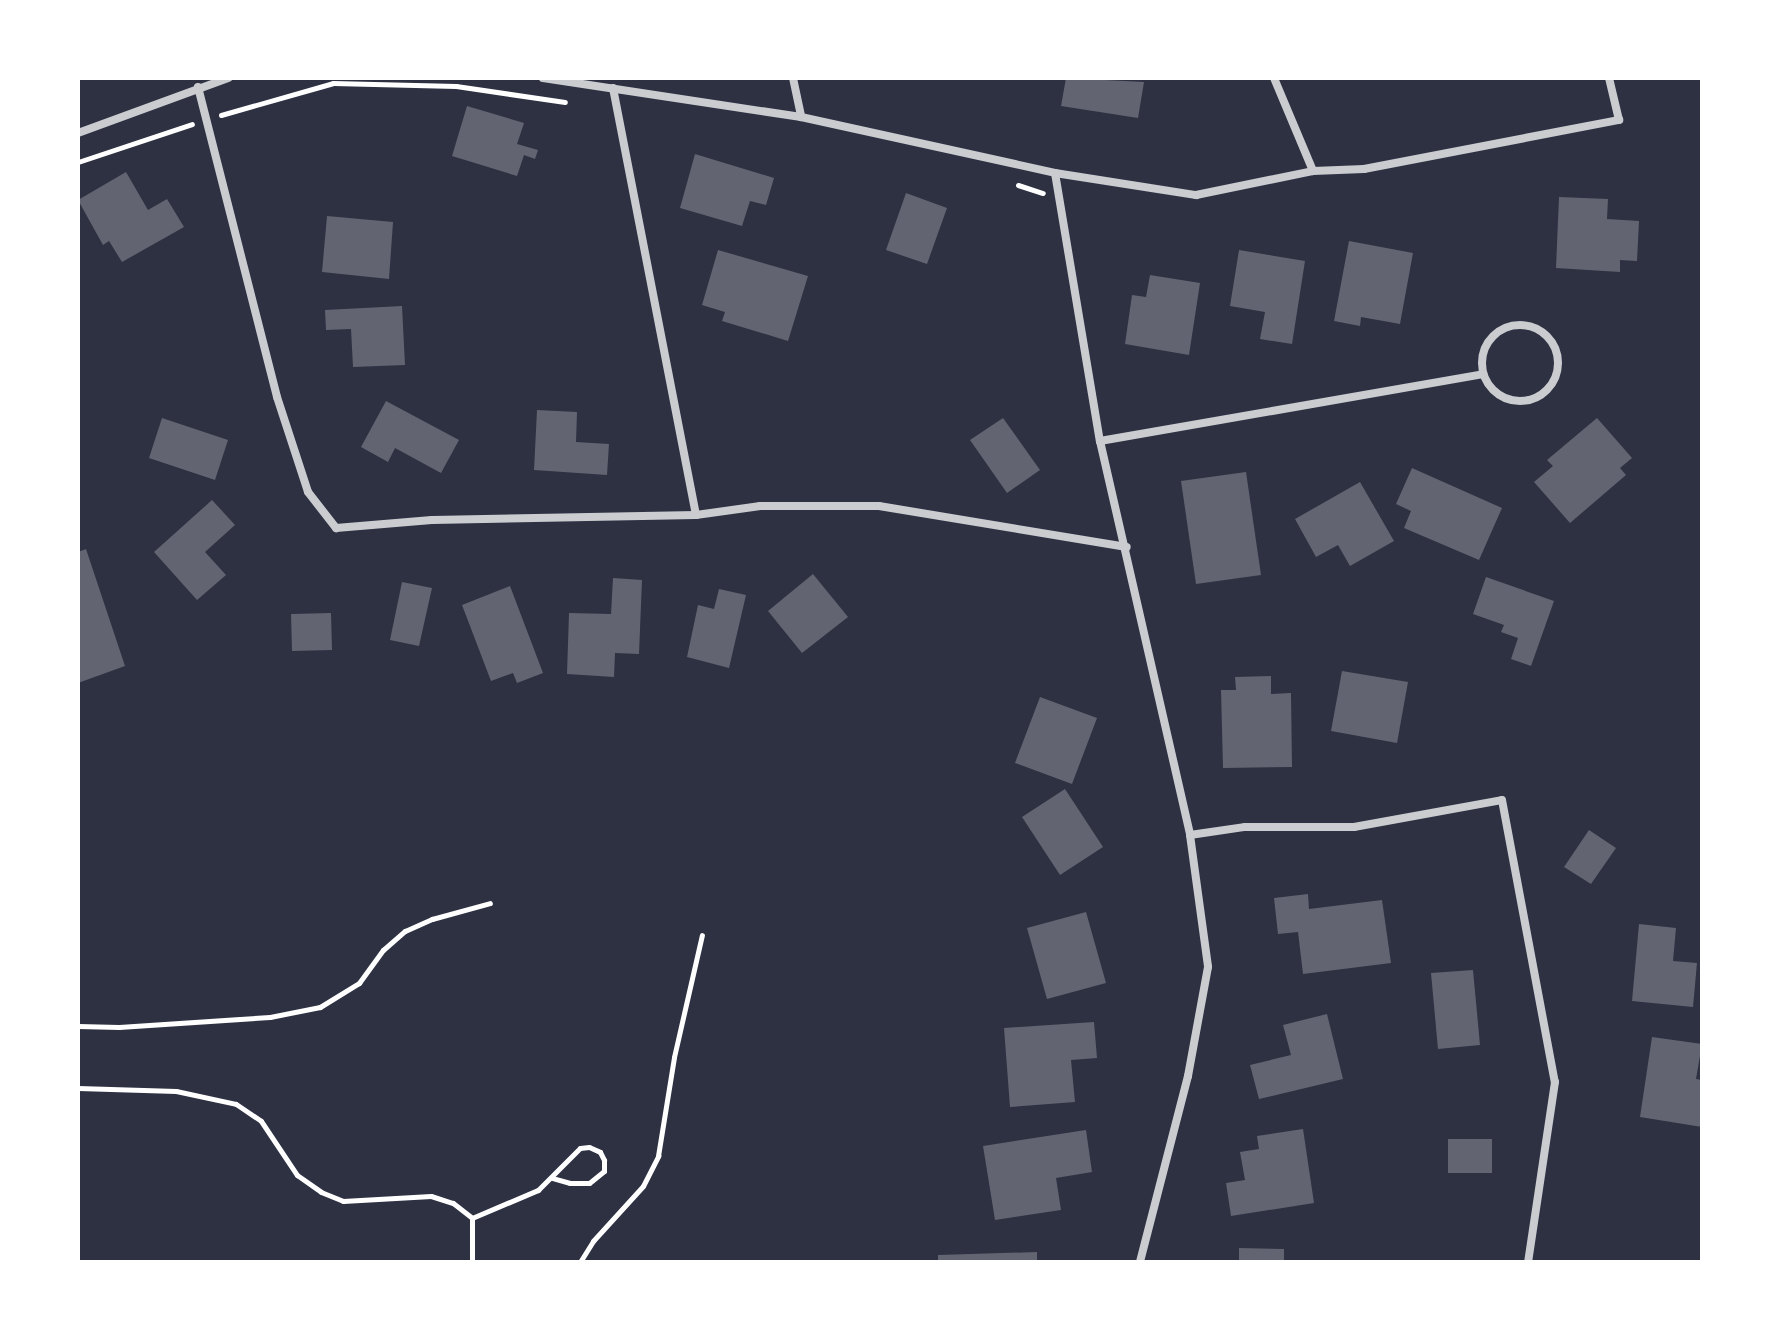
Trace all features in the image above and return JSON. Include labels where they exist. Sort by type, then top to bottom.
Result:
[{"type":"street","points":[[78,133],[228,78]]},
{"type":"street","points":[[543,78],[801,117],[1055,173],[1196,195],[1313,171],[1364,169],[1619,120],[1609,78]]},
{"type":"street","points":[[793,78],[801,117]]},
{"type":"street","points":[[1274,78],[1313,171]]},
{"type":"street","points":[[198,87],[277,397],[308,492],[336,528],[432,520],[696,515],[760,506],[879,506],[1127,547]]},
{"type":"street","points":[[613,88],[696,515]]},
{"type":"street","points":[[1055,173],[1100,441],[1127,547],[1190,835],[1208,967],[1188,1076],[1140,1262]]},
{"type":"street","points":[[1524,324],[1538,329],[1550,338],[1557,351],[1559,367],[1555,381],[1545,393],[1532,400],[1517,402],[1502,397],[1490,388],[1483,374],[1481,359],[1486,344],[1509,325],[1524,324]]},
{"type":"street","points":[[1100,441],[1483,374]]},
{"type":"street","points":[[1190,835],[1245,827],[1354,827],[1502,800],[1555,1082],[1528,1262]]},
{"type":"path","points":[[78,162],[207,119],[333,83],[456,86],[572,102]]},
{"type":"path","points":[[1015,184],[1059,198]]},
{"type":"path","points":[[78,1026],[119,1027],[270,1017],[320,1007],[359,983],[383,950],[405,931],[432,919],[490,903]]},
{"type":"path","points":[[580,1262],[593,1241],[643,1186],[658,1156],[674,1057],[702,935]]},
{"type":"path","points":[[78,1088],[176,1091],[236,1104],[261,1121],[297,1175],[321,1192],[343,1201],[431,1196],[453,1203],[472,1218]]},
{"type":"path","points":[[472,1218],[538,1190],[580,1148],[589,1147],[600,1152],[604,1160],[604,1171],[589,1183],[570,1183],[553,1178]]},
{"type":"path","points":[[472,1218],[472,1262]]},
{"type":"building","points":[[1066,78],[1144,82],[1138,118],[1061,106]]},
{"type":"building","points":[[467,106],[524,123],[517,144],[538,150],[535,159],[524,155],[517,176],[452,156]]},
{"type":"building","points":[[695,154],[774,178],[766,205],[750,201],[742,226],[680,208]]},
{"type":"building","points":[[126,172],[148,210],[167,199],[184,227],[122,262],[109,241],[103,245],[78,200]]},
{"type":"building","points":[[906,193],[947,208],[927,264],[886,250]]},
{"type":"building","points":[[1559,197],[1608,199],[1607,219],[1639,221],[1637,261],[1620,260],[1620,272],[1556,268]]},
{"type":"building","points":[[327,216],[393,222],[389,279],[322,272]]},
{"type":"building","points":[[1349,241],[1413,253],[1400,324],[1361,317],[1360,326],[1334,321]]},
{"type":"building","points":[[718,250],[808,276],[788,341],[722,321],[725,312],[702,305]]},
{"type":"building","points":[[1239,250],[1305,261],[1292,344],[1260,339],[1265,312],[1230,306]]},
{"type":"building","points":[[1150,275],[1200,283],[1189,355],[1125,344],[1132,295],[1146,297]]},
{"type":"building","points":[[402,306],[405,365],[353,367],[351,329],[326,330],[325,310]]},
{"type":"building","points":[[386,401],[459,440],[441,473],[395,448],[388,462],[361,447]]},
{"type":"building","points":[[537,410],[577,412],[576,442],[609,444],[607,475],[534,470]]},
{"type":"building","points":[[162,418],[228,440],[215,480],[149,458]]},
{"type":"building","points":[[1003,418],[1040,470],[1007,493],[970,440]]},
{"type":"building","points":[[1597,418],[1632,458],[1620,468],[1626,475],[1570,523],[1534,482],[1553,466],[1547,460]]},
{"type":"building","points":[[1412,468],[1502,508],[1479,560],[1404,528],[1411,511],[1396,504]]},
{"type":"building","points":[[1246,472],[1261,575],[1196,584],[1181,481]]},
{"type":"building","points":[[1360,482],[1394,541],[1350,566],[1338,545],[1316,557],[1295,519]]},
{"type":"building","points":[[212,500],[235,525],[205,552],[226,575],[197,600],[154,552]]},
{"type":"building","points":[[86,549],[125,666],[78,683],[78,552]]},
{"type":"building","points":[[813,574],[848,617],[802,653],[768,611]]},
{"type":"building","points":[[1486,577],[1554,601],[1531,666],[1511,659],[1518,638],[1501,632],[1504,625],[1473,614]]},
{"type":"building","points":[[613,578],[642,580],[639,654],[615,653],[614,677],[567,674],[569,613],[611,614]]},
{"type":"building","points":[[402,582],[432,588],[419,646],[390,640]]},
{"type":"building","points":[[510,586],[543,673],[517,683],[513,673],[491,681],[462,605]]},
{"type":"building","points":[[719,589],[746,595],[729,668],[687,657],[698,605],[714,609]]},
{"type":"building","points":[[331,613],[332,650],[292,651],[291,614]]},
{"type":"building","points":[[1342,671],[1408,682],[1397,743],[1331,731]]},
{"type":"building","points":[[1271,676],[1271,694],[1291,693],[1292,767],[1223,768],[1221,690],[1236,690],[1235,677]]},
{"type":"building","points":[[1040,697],[1097,718],[1072,784],[1015,763]]},
{"type":"building","points":[[1065,789],[1103,847],[1060,875],[1022,817]]},
{"type":"building","points":[[1589,830],[1616,848],[1591,884],[1564,867]]},
{"type":"building","points":[[1308,894],[1309,909],[1382,900],[1391,963],[1303,974],[1298,932],[1278,934],[1274,898]]},
{"type":"building","points":[[1086,912],[1106,983],[1047,999],[1027,928]]},
{"type":"building","points":[[1639,924],[1676,928],[1673,961],[1697,963],[1693,1007],[1632,1001]]},
{"type":"building","points":[[1473,970],[1480,1045],[1438,1049],[1431,973]]},
{"type":"building","points":[[1327,1014],[1343,1079],[1259,1099],[1250,1065],[1291,1055],[1283,1025]]},
{"type":"building","points":[[1094,1022],[1097,1058],[1071,1060],[1075,1102],[1010,1107],[1004,1028]]},
{"type":"building","points":[[1652,1037],[1702,1044],[1696,1079],[1702,1080],[1702,1127],[1640,1117]]},
{"type":"building","points":[[1303,1129],[1314,1203],[1231,1216],[1226,1183],[1245,1180],[1240,1152],[1259,1149],[1257,1136]]},
{"type":"building","points":[[1086,1130],[1092,1172],[1056,1178],[1061,1210],[995,1220],[983,1146]]},
{"type":"building","points":[[1448,1139],[1492,1139],[1492,1173],[1448,1173]]},
{"type":"building","points":[[1239,1248],[1284,1249],[1284,1262],[1239,1262]]},
{"type":"building","points":[[1037,1252],[1037,1262],[938,1262],[938,1255]]}]
